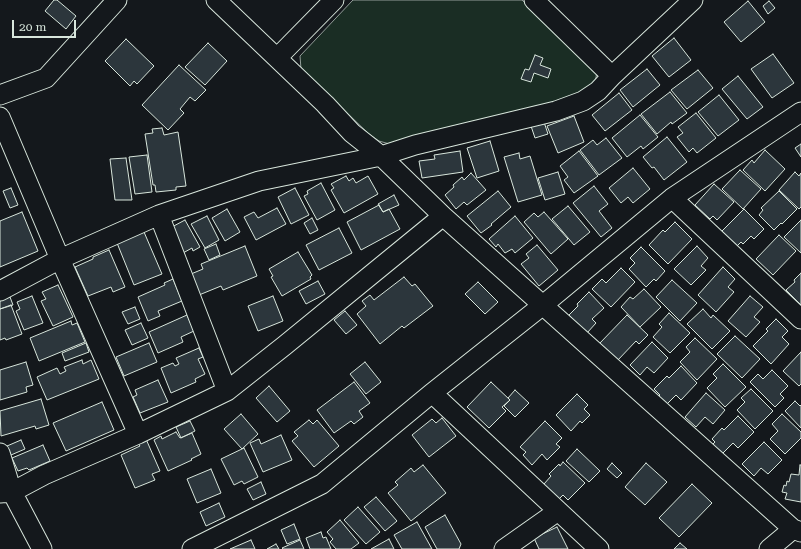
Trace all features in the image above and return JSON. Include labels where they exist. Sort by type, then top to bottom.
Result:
[{"type":"street","points":[[0,95],[46,78],[117,0]]},
{"type":"street","points":[[216,0],[325,104],[352,132],[381,156],[443,216],[797,530],[769,549]]},
{"type":"street","points":[[277,58],[334,0]]},
{"type":"street","points":[[534,0],[612,76]]},
{"type":"street","points":[[0,291],[60,259],[159,215],[259,181],[381,156],[415,145],[556,110],[583,101],[598,91],[612,76],[694,0]]},
{"type":"street","points":[[193,549],[322,484],[432,393],[543,305],[672,198],[801,112]]},
{"type":"street","points":[[0,117],[60,259],[138,434]]},
{"type":"street","points":[[672,198],[801,319]]},
{"type":"street","points":[[159,215],[227,391]]},
{"type":"street","points":[[6,493],[138,434],[227,391],[443,216]]},
{"type":"street","points":[[432,393],[599,549]]},
{"type":"street","points":[[0,453],[6,493],[42,549]]},
{"type":"street","points":[[504,549],[558,511]]},
{"type":"green space","points":[[353,0],[522,0],[597,70],[595,85],[570,100],[393,145],[379,141],[369,134],[301,69],[300,56]]},
{"type":"building","points":[[54,0],[57,0],[76,16],[66,29],[45,11]]},
{"type":"building","points":[[748,1],[765,22],[741,42],[724,22]]},
{"type":"building","points":[[769,1],[775,8],[768,14],[763,6]]},
{"type":"building","points":[[674,38],[691,60],[669,77],[652,56]]},
{"type":"building","points":[[126,39],[154,66],[137,84],[134,81],[130,86],[105,61]]},
{"type":"building","points":[[208,43],[227,61],[205,85],[185,67]]},
{"type":"building","points":[[773,54],[794,83],[772,98],[751,69]]},
{"type":"building","points":[[535,55],[543,58],[540,65],[551,69],[548,78],[534,73],[531,82],[521,79],[525,69],[529,70]]},
{"type":"building","points":[[179,65],[206,90],[195,101],[190,97],[180,109],[184,113],[168,130],[142,105]]},
{"type":"building","points":[[647,69],[660,85],[633,107],[620,90]]},
{"type":"building","points":[[698,70],[713,88],[687,109],[671,90]]},
{"type":"building","points":[[738,76],[763,107],[747,119],[722,89]]},
{"type":"building","points":[[670,92],[687,113],[672,124],[671,122],[657,134],[641,114]]},
{"type":"building","points":[[619,93],[632,110],[605,131],[592,115]]},
{"type":"building","points":[[719,95],[739,120],[718,136],[698,112]]},
{"type":"building","points":[[696,113],[716,138],[697,153],[693,148],[689,152],[677,137],[683,133],[678,127]]},
{"type":"building","points":[[640,115],[658,137],[643,149],[641,146],[627,157],[612,138]]},
{"type":"building","points":[[574,116],[584,142],[558,153],[547,126]]},
{"type":"building","points":[[544,122],[548,134],[535,138],[531,126]]},
{"type":"building","points":[[162,128],[164,135],[178,132],[186,186],[176,187],[176,190],[156,192],[155,185],[153,185],[145,134],[153,133],[152,129]]},
{"type":"building","points":[[667,137],[687,162],[664,180],[654,167],[652,168],[643,157]]},
{"type":"building","points":[[606,138],[622,158],[599,175],[580,150],[593,140],[597,145]]},
{"type":"building","points":[[490,141],[499,171],[477,178],[467,148]]},
{"type":"building","points":[[801,144],[801,157],[795,148]]},
{"type":"building","points":[[765,150],[785,169],[765,191],[743,170],[752,160],[754,163]]},
{"type":"building","points":[[460,151],[463,172],[422,178],[419,161],[435,159],[434,155]]},
{"type":"building","points":[[579,151],[598,176],[574,193],[564,180],[568,177],[560,166]]},
{"type":"building","points":[[519,153],[520,159],[530,156],[542,195],[518,202],[504,157]]},
{"type":"building","points":[[147,155],[152,192],[135,194],[129,157]]},
{"type":"building","points":[[126,158],[132,200],[115,200],[110,159]]},
{"type":"building","points":[[633,168],[650,189],[633,203],[628,197],[621,203],[609,188]]},
{"type":"building","points":[[740,170],[761,189],[743,209],[722,189]]},
{"type":"building","points":[[558,172],[565,194],[545,200],[538,178]]},
{"type":"building","points":[[795,172],[799,176],[801,173],[801,207],[799,209],[779,190]]},
{"type":"building","points":[[471,173],[486,190],[467,205],[464,202],[456,209],[445,195],[462,177],[464,180]]},
{"type":"building","points":[[346,176],[349,181],[353,178],[356,183],[368,176],[378,194],[344,213],[331,190],[334,188],[331,184]]},
{"type":"building","points":[[321,183],[335,210],[317,220],[304,196],[308,194],[307,191]]},
{"type":"building","points":[[714,184],[734,202],[717,220],[713,216],[710,219],[695,205]]},
{"type":"building","points":[[594,186],[608,204],[599,211],[612,228],[601,237],[573,203]]},
{"type":"building","points":[[11,188],[18,205],[10,208],[3,191]]},
{"type":"building","points":[[295,188],[309,215],[291,224],[278,197]]},
{"type":"building","points":[[498,191],[511,207],[481,233],[467,216]]},
{"type":"building","points":[[779,191],[797,209],[774,230],[759,215],[763,210],[761,208]]},
{"type":"building","points":[[394,195],[399,205],[383,212],[378,204]]},
{"type":"building","points":[[379,205],[383,212],[389,209],[400,229],[361,250],[347,222]]},
{"type":"building","points":[[568,206],[590,232],[574,245],[552,219]]},
{"type":"building","points":[[277,208],[286,224],[256,240],[244,217],[254,212],[258,218]]},
{"type":"building","points":[[227,209],[240,232],[225,241],[212,218]]},
{"type":"building","points":[[744,209],[764,229],[754,239],[751,236],[743,244],[741,242],[737,246],[722,231]]},
{"type":"building","points":[[22,212],[38,251],[0,267],[0,221]]},
{"type":"building","points":[[544,212],[568,239],[551,254],[524,222],[534,213],[538,217]]},
{"type":"building","points":[[207,216],[219,240],[205,248],[191,224]]},
{"type":"building","points":[[515,216],[533,238],[515,253],[512,249],[505,253],[498,244],[496,247],[489,239]]},
{"type":"building","points":[[312,218],[318,230],[310,234],[304,223]]},
{"type":"building","points":[[185,220],[200,247],[193,251],[192,248],[183,253],[170,228]]},
{"type":"building","points":[[801,220],[801,253],[784,237]]},
{"type":"building","points":[[675,222],[692,239],[668,264],[649,245],[663,230],[665,232]]},
{"type":"building","points":[[339,228],[352,253],[319,270],[306,245]]},
{"type":"building","points":[[144,232],[162,274],[134,285],[117,243]]},
{"type":"building","points":[[779,235],[796,251],[773,275],[756,259]]},
{"type":"building","points":[[216,244],[220,255],[209,260],[204,249]]},
{"type":"building","points":[[537,245],[558,270],[539,286],[521,264],[529,258],[526,254]]},
{"type":"building","points":[[245,246],[257,276],[223,290],[221,286],[199,295],[191,274],[203,269],[201,264]]},
{"type":"building","points":[[697,246],[708,258],[701,266],[706,270],[691,285],[674,269]]},
{"type":"building","points":[[641,247],[665,271],[656,281],[654,279],[646,287],[629,269],[635,263],[630,258]]},
{"type":"building","points":[[109,250],[125,287],[113,292],[111,287],[88,296],[75,267]]},
{"type":"building","points":[[298,252],[312,275],[310,277],[311,279],[282,296],[271,277],[273,276],[269,269]]},
{"type":"building","points":[[723,267],[735,279],[728,287],[734,292],[716,312],[698,295]]},
{"type":"building","points":[[621,268],[635,282],[611,307],[592,289],[602,279],[606,283]]},
{"type":"building","points":[[801,273],[801,305],[786,290],[795,282],[794,280]]},
{"type":"building","points":[[404,277],[412,286],[415,284],[433,306],[404,328],[402,326],[380,344],[357,314],[366,306],[362,301],[370,295],[374,300]]},
{"type":"building","points":[[173,279],[182,301],[158,311],[160,316],[148,321],[138,297],[165,285],[164,283]]},
{"type":"building","points":[[672,280],[697,303],[680,321],[656,297]]},
{"type":"building","points":[[318,281],[325,294],[306,304],[299,291]]},
{"type":"building","points":[[478,282],[498,302],[485,314],[465,294]]},
{"type":"building","points":[[58,285],[73,317],[53,326],[41,301],[46,299],[42,292]]},
{"type":"building","points":[[644,289],[661,307],[640,327],[621,307],[630,297],[633,299]]},
{"type":"building","points":[[589,292],[604,308],[592,319],[596,323],[587,333],[569,315]]},
{"type":"building","points":[[32,296],[43,323],[24,330],[16,311],[20,309],[17,302]]},
{"type":"building","points":[[273,296],[283,321],[258,331],[248,306]]},
{"type":"building","points":[[750,296],[763,307],[754,317],[760,322],[746,337],[728,321]]},
{"type":"building","points":[[10,297],[13,305],[0,309],[0,301]]},
{"type":"building","points":[[11,305],[22,334],[6,340],[5,338],[0,340],[0,309]]},
{"type":"building","points":[[135,307],[140,319],[128,324],[122,312]]},
{"type":"building","points":[[703,309],[711,318],[713,315],[730,331],[712,349],[687,324]]},
{"type":"building","points":[[345,311],[357,325],[346,334],[334,320]]},
{"type":"building","points":[[669,313],[690,333],[670,353],[653,337],[662,327],[659,324]]},
{"type":"building","points":[[187,315],[194,331],[181,337],[183,342],[158,353],[149,332]]},
{"type":"building","points":[[627,315],[648,335],[639,344],[636,341],[617,361],[599,344]]},
{"type":"building","points":[[776,319],[788,331],[782,337],[789,344],[771,364],[753,346],[768,331],[766,329]]},
{"type":"building","points":[[71,321],[72,325],[77,323],[85,342],[39,361],[30,338]]},
{"type":"building","points":[[141,323],[148,338],[132,345],[125,330]]},
{"type":"building","points":[[735,336],[760,359],[742,378],[717,354]]},
{"type":"building","points":[[695,338],[717,359],[697,380],[680,362],[690,352],[686,347]]},
{"type":"building","points":[[652,342],[668,358],[654,373],[647,367],[640,375],[630,365]]},
{"type":"building","points":[[86,343],[89,352],[65,361],[62,353]]},
{"type":"building","points":[[149,343],[157,362],[124,376],[116,357]]},
{"type":"building","points":[[199,348],[203,357],[198,359],[205,374],[195,379],[196,382],[171,393],[161,368],[173,363],[175,366],[179,364],[176,358]]},
{"type":"building","points":[[801,352],[801,384],[799,386],[783,371]]},
{"type":"building","points":[[82,360],[83,364],[91,360],[99,379],[47,400],[37,377],[57,368],[60,374],[66,371],[64,367]]},
{"type":"building","points":[[26,362],[33,385],[26,387],[27,392],[0,400],[0,370]]},
{"type":"building","points":[[365,362],[381,382],[366,394],[350,374]]},
{"type":"building","points":[[723,364],[746,387],[725,407],[707,388],[717,378],[713,374]]},
{"type":"building","points":[[681,366],[697,383],[681,400],[676,395],[666,405],[658,397],[660,395],[654,389],[667,376],[669,378]]},
{"type":"building","points":[[772,370],[788,386],[780,394],[784,398],[775,407],[750,382],[758,374],[763,379]]},
{"type":"building","points":[[158,380],[168,402],[140,413],[133,397],[137,395],[135,390]]},
{"type":"building","points":[[354,382],[370,403],[359,411],[363,417],[354,424],[351,421],[334,433],[317,410]]},
{"type":"building","points":[[491,382],[510,400],[502,407],[506,411],[489,428],[467,407]]},
{"type":"building","points":[[269,386],[290,411],[277,422],[256,398]]},
{"type":"building","points":[[751,389],[773,411],[755,429],[737,410],[745,402],[741,398]]},
{"type":"building","points":[[515,390],[529,403],[515,417],[504,406],[510,400],[508,398]]},
{"type":"building","points":[[706,393],[725,410],[713,424],[705,417],[696,427],[685,417]]},
{"type":"building","points":[[577,394],[588,405],[584,409],[590,415],[582,423],[580,421],[571,431],[556,415]]},
{"type":"building","points":[[41,399],[49,425],[36,429],[35,426],[1,436],[0,411]]},
{"type":"building","points":[[795,401],[800,406],[801,405],[801,428],[785,411]]},
{"type":"building","points":[[102,402],[114,430],[66,451],[53,423]]},
{"type":"building","points":[[241,414],[258,434],[242,449],[224,429]]},
{"type":"building","points":[[782,414],[801,432],[801,438],[785,454],[770,439],[778,431],[772,424]]},
{"type":"building","points":[[738,416],[754,432],[738,448],[733,443],[721,455],[712,445],[715,442],[712,439],[722,428],[724,430]]},
{"type":"building","points":[[442,418],[456,436],[429,457],[412,435],[432,419],[436,423]]},
{"type":"building","points":[[309,420],[313,424],[317,420],[339,446],[314,467],[292,441],[298,436],[294,432]]},
{"type":"building","points":[[190,421],[195,431],[181,438],[176,427]]},
{"type":"building","points":[[545,421],[562,438],[556,444],[560,447],[547,460],[542,454],[532,465],[523,455],[526,452],[520,447]]},
{"type":"building","points":[[176,432],[180,438],[192,433],[201,454],[191,459],[192,460],[168,471],[154,440],[161,436],[162,439]]},
{"type":"building","points":[[281,435],[292,460],[263,472],[250,443],[259,439],[261,444]]},
{"type":"building","points":[[146,439],[160,471],[152,474],[155,480],[135,488],[121,455],[140,446],[138,443]]},
{"type":"building","points":[[21,440],[25,449],[11,455],[7,446]]},
{"type":"building","points":[[764,442],[782,460],[768,474],[761,468],[754,476],[742,464]]},
{"type":"building","points":[[43,445],[50,461],[29,470],[27,468],[18,471],[12,458]]},
{"type":"building","points":[[244,448],[258,477],[244,484],[242,481],[234,485],[221,459]]},
{"type":"building","points":[[577,449],[600,471],[589,482],[566,461]]},
{"type":"building","points":[[563,462],[585,483],[568,500],[563,495],[559,499],[544,484],[551,476],[549,474]]},
{"type":"building","points":[[612,463],[622,473],[617,478],[607,469]]},
{"type":"building","points":[[646,463],[667,482],[645,505],[625,487]]},
{"type":"building","points":[[423,465],[446,493],[411,521],[388,493],[398,485],[395,482],[411,468],[414,472]]},
{"type":"building","points":[[800,465],[801,502],[785,499],[787,493],[782,492],[784,485],[786,486],[787,481],[789,482],[791,474],[799,475]]},
{"type":"building","points":[[211,469],[221,493],[197,503],[187,479]]},
{"type":"building","points":[[261,482],[266,494],[253,500],[247,489]]},
{"type":"building","points":[[692,484],[712,503],[679,537],[659,518]]},
{"type":"building","points":[[376,497],[397,521],[385,531],[364,507]]},
{"type":"building","points":[[219,503],[225,517],[206,526],[200,512]]},
{"type":"building","points":[[358,507],[380,532],[366,544],[344,520]]},
{"type":"building","points":[[445,515],[461,544],[459,549],[437,549],[425,527]]},
{"type":"building","points":[[340,520],[359,543],[351,549],[336,549],[330,542],[333,539],[327,532]]},
{"type":"building","points":[[417,522],[432,549],[402,549],[394,535]]},
{"type":"building","points":[[294,524],[300,539],[287,544],[281,530]]},
{"type":"building","points":[[557,527],[568,549],[539,549],[534,538]]},
{"type":"building","points":[[321,532],[323,538],[326,537],[331,549],[310,549],[306,538]]},
{"type":"building","points":[[389,539],[394,549],[371,549]]},
{"type":"building","points":[[251,540],[255,549],[230,549]]},
{"type":"building","points":[[300,540],[304,549],[282,548]]},
{"type":"building","points":[[680,543],[687,549],[674,549]]},
{"type":"building","points":[[276,544],[279,549],[267,549]]}]
